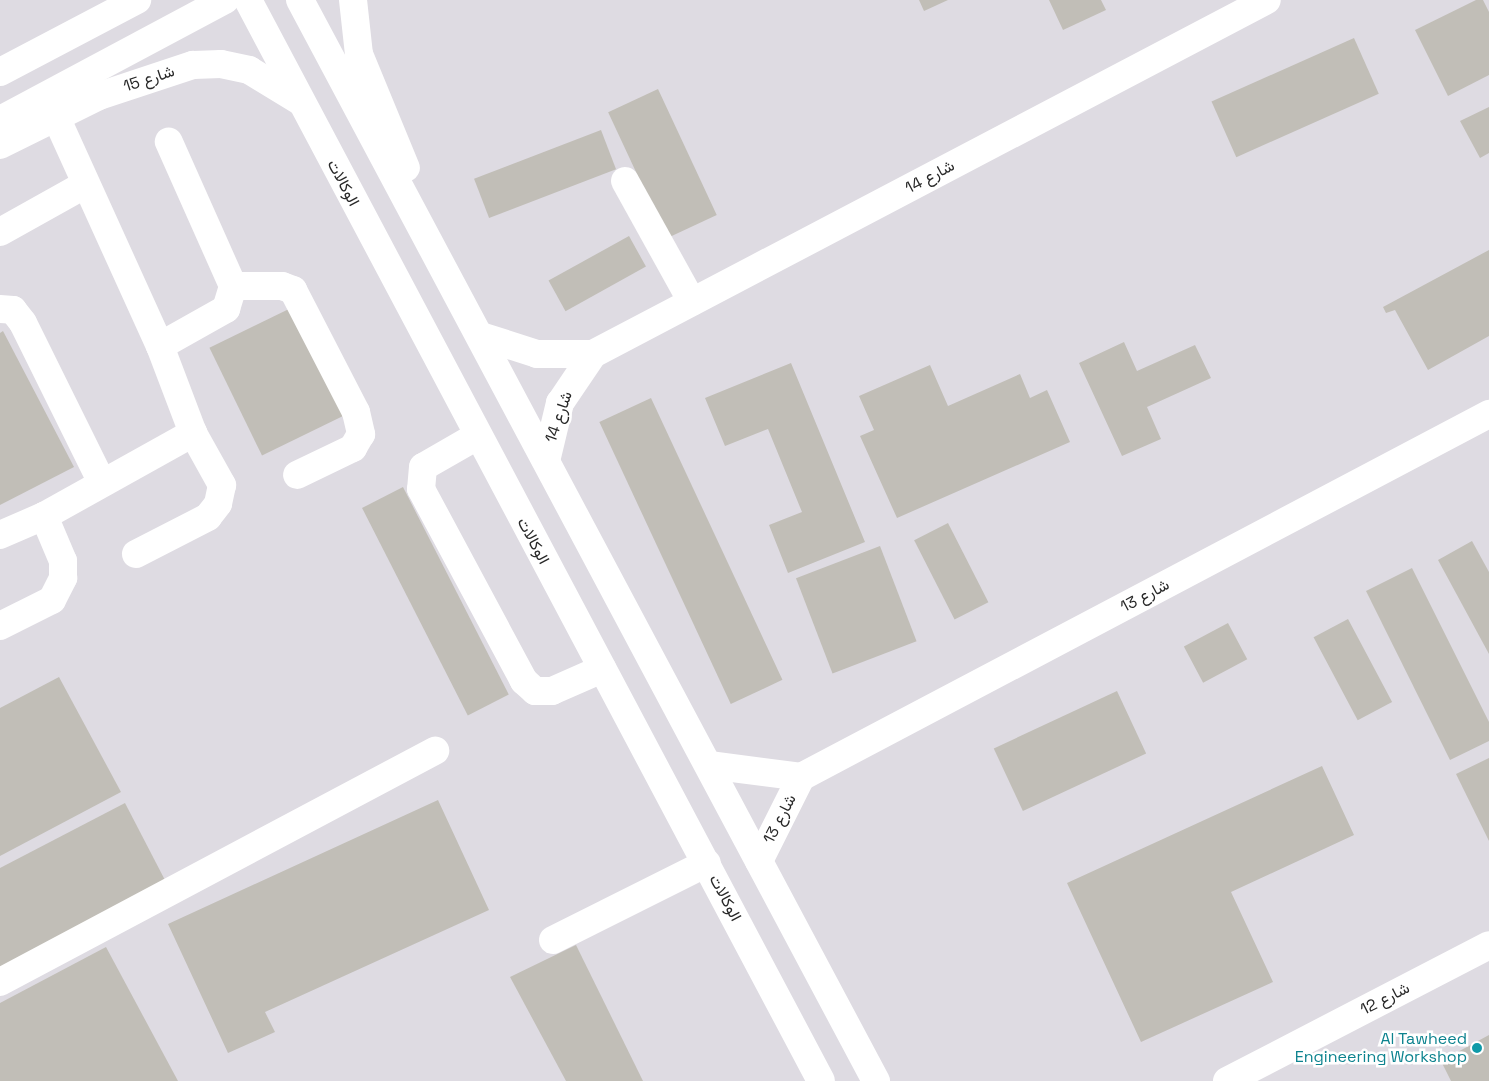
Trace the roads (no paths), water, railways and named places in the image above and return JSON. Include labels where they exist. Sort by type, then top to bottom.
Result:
[{"type":"street","points":[[0,72],[114,8],[137,0]]},
{"type":"street","name":"شارع 15","points":[[0,120],[225,0]]},
{"type":"street","name":"الوكالات","points":[[248,0],[477,436],[707,863],[821,1081]]},
{"type":"street","points":[[300,0],[421,228],[481,336],[876,1081]]},
{"type":"street","points":[[353,0],[359,54],[406,170],[421,228]]},
{"type":"street","name":"شارع 14","points":[[481,336],[537,354],[593,354],[1267,0]]},
{"type":"street","name":"شارع 15","points":[[0,146],[99,96],[193,64],[221,64],[249,70],[301,102]]},
{"type":"street","points":[[56,117],[160,346],[193,433],[222,485],[218,504],[208,517],[136,554]]},
{"type":"street","points":[[160,346],[226,309],[233,286],[169,142]]},
{"type":"street","points":[[625,181],[692,302]]},
{"type":"street","points":[[0,232],[86,184]]},
{"type":"street","points":[[233,286],[282,286],[293,290],[356,412],[361,434],[353,448],[297,475]]},
{"type":"street","points":[[0,309],[13,310],[23,323],[102,483]]},
{"type":"street","name":"شارع 14","points":[[546,458],[560,403],[593,354]]},
{"type":"street","name":"شارع 13","points":[[709,765],[801,777],[1489,414]]},
{"type":"street","points":[[0,535],[44,516],[193,433]]},
{"type":"street","points":[[477,436],[423,467],[421,489],[524,681],[535,691],[552,691],[602,670]]},
{"type":"street","points":[[0,626],[52,600],[63,578],[63,561],[44,516]]},
{"type":"street","points":[[0,982],[435,751]]},
{"type":"street","name":"شارع 13","points":[[759,861],[801,777]]},
{"type":"street","points":[[553,940],[707,863]]},
{"type":"street","name":"شارع 12","points":[[1227,1081],[1489,945]]},
{"type":"place","name":"Al Tawheed Engineering Workshop","points":[[1477,1048]]}]
